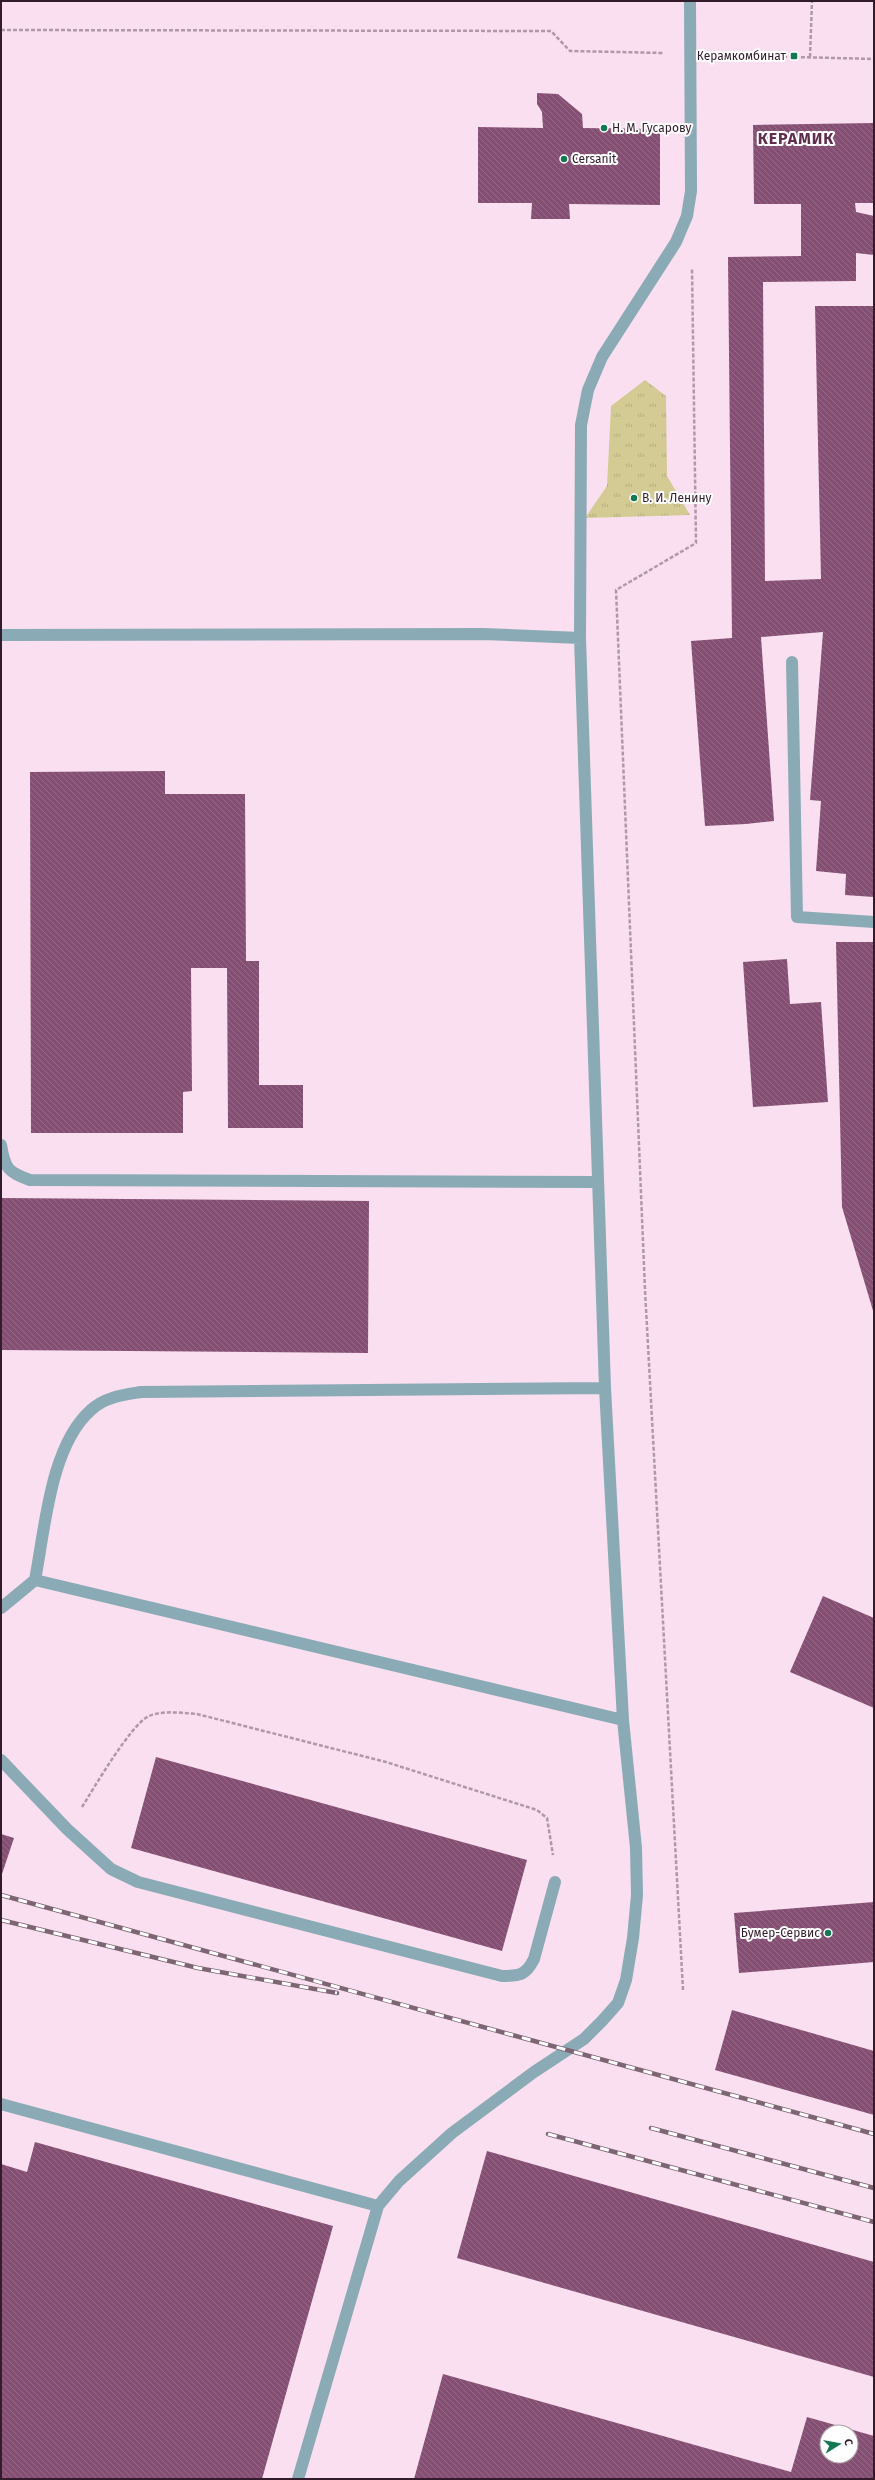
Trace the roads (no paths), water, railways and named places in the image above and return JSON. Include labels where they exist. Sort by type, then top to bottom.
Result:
[{"type":"lane","points":[[298,2479],[378,2206],[399,2181],[452,2133],[534,2072],[584,2039],[618,2003],[626,1980],[637,1895],[636,1848],[623,1720],[605,1388],[580,638],[581,425],[588,390],[602,357],[676,242],[687,216],[691,191],[690,1]]},
{"type":"lane","points":[[1,635],[483,634],[580,638]]},
{"type":"lane","points":[[792,662],[797,917],[874,922]]},
{"type":"lane","points":[[1,1145],[4,1162],[12,1174],[30,1180],[598,1182]]},
{"type":"lane","points":[[1,1608],[35,1580],[55,1475],[71,1434],[91,1409],[113,1396],[141,1392],[605,1388]]},
{"type":"lane","points":[[35,1580],[623,1720]]},
{"type":"lane","points":[[1,1760],[67,1829],[111,1869],[138,1882],[502,1976],[516,1976],[528,1971],[534,1959],[555,1882]]},
{"type":"lane","points":[[1,2104],[378,2206]]},
{"type":"railway","points":[[1,1895],[874,2134]]},
{"type":"railway","points":[[1,1920],[198,1968],[337,1993]]},
{"type":"railway","points":[[651,2128],[874,2188]]},
{"type":"railway","points":[[548,2134],[874,2222]]},
{"type":"place","name":"Керамкомбинат","points":[[794,56]]},
{"type":"place","name":"Н. М. Гусарову","points":[[604,128]]},
{"type":"place","name":"Cersanit","points":[[564,159]]},
{"type":"place","name":"В. И. Ленину","points":[[634,498]]},
{"type":"place","name":"Бумер-Сервис","points":[[828,1933]]},
{"type":"district","name":"КЕРАМИК","points":[[796,138]]}]
